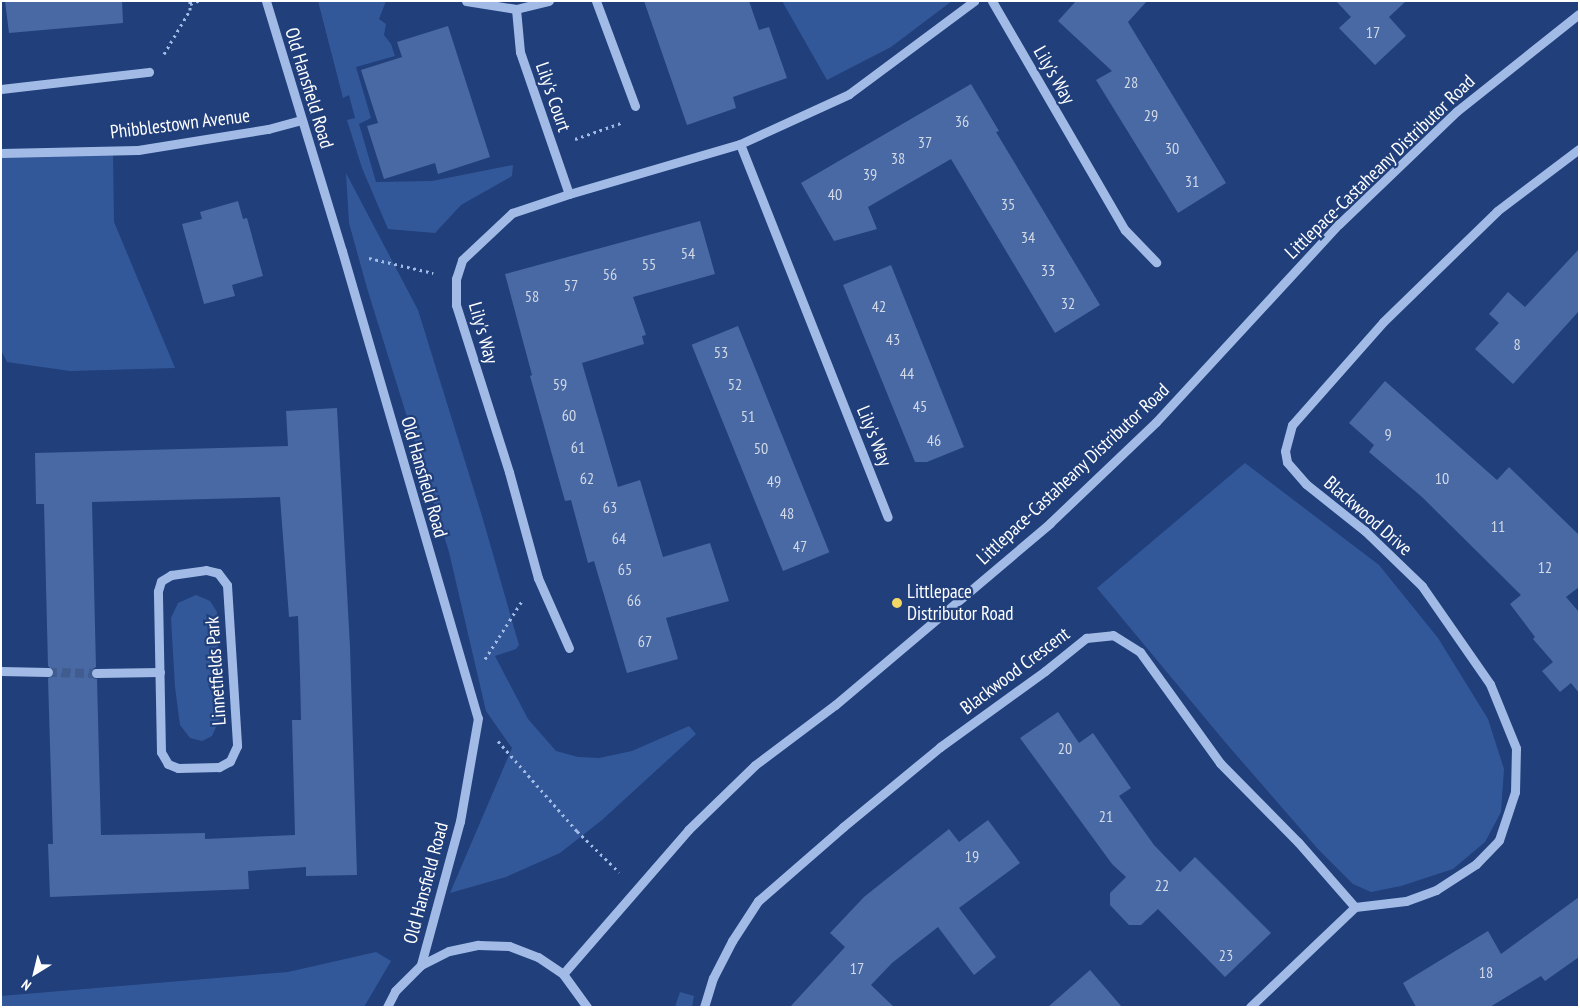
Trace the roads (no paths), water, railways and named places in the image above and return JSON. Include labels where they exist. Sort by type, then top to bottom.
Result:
[{"type":"street","name":"Old Hansfield Road","points":[[266,1],[342,251],[478,718],[460,821],[421,965]]},
{"type":"street","points":[[466,1],[516,9],[549,1]]},
{"type":"street","points":[[596,1],[635,106]]},
{"type":"street","name":"Lily's Way","points":[[569,648],[538,578],[509,472],[456,305],[456,279],[462,260],[512,213],[569,194],[740,144],[849,94],[974,1]]},
{"type":"street","name":"Lily's Way","points":[[992,1],[1125,230],[1156,262]]},
{"type":"street","name":"Lily's Court","points":[[516,9],[520,52],[569,194]]},
{"type":"street","name":"Littlepace-Castaheany Distributor Road","points":[[563,974],[688,830],[755,765],[835,705],[1050,523],[1156,422],[1359,204],[1457,111],[1579,14]]},
{"type":"street","points":[[1,89],[150,72]]},
{"type":"street","name":"Phibblestown Avenue","points":[[1,153],[138,150],[268,129],[301,120]]},
{"type":"street","name":"Lily's Way","points":[[740,144],[888,517]]},
{"type":"street","name":"Blackwood Drive","points":[[1355,907],[1414,898],[1436,890],[1476,864],[1499,840],[1515,792],[1516,748],[1490,684],[1422,586],[1365,531],[1306,484],[1288,462],[1285,451],[1292,424],[1383,322],[1497,211],[1579,149]]},
{"type":"street","name":"Linnetfields Park","points":[[206,570],[218,573],[227,585],[237,746],[230,761],[219,767],[178,768],[168,764],[161,752],[160,672],[158,592],[161,581],[171,575],[206,570]]},
{"type":"street","name":"Blackwood Crescent","points":[[704,1007],[713,978],[732,941],[758,901],[843,826],[940,746],[1045,671],[1086,638],[1113,635],[1140,652],[1220,763],[1298,842],[1355,907]]},
{"type":"street","points":[[1,671],[48,672]]},
{"type":"street","points":[[96,672],[160,672]]},
{"type":"street","points":[[1250,1007],[1355,907]]},
{"type":"street","points":[[387,1007],[395,991],[421,965],[449,951],[486,945],[509,946],[538,957],[563,974],[587,1007]]},
{"type":"tunnel","points":[[48,672],[96,673]]},
{"type":"place","name":"Littlepace Distributor Road","points":[[897,603]]}]
